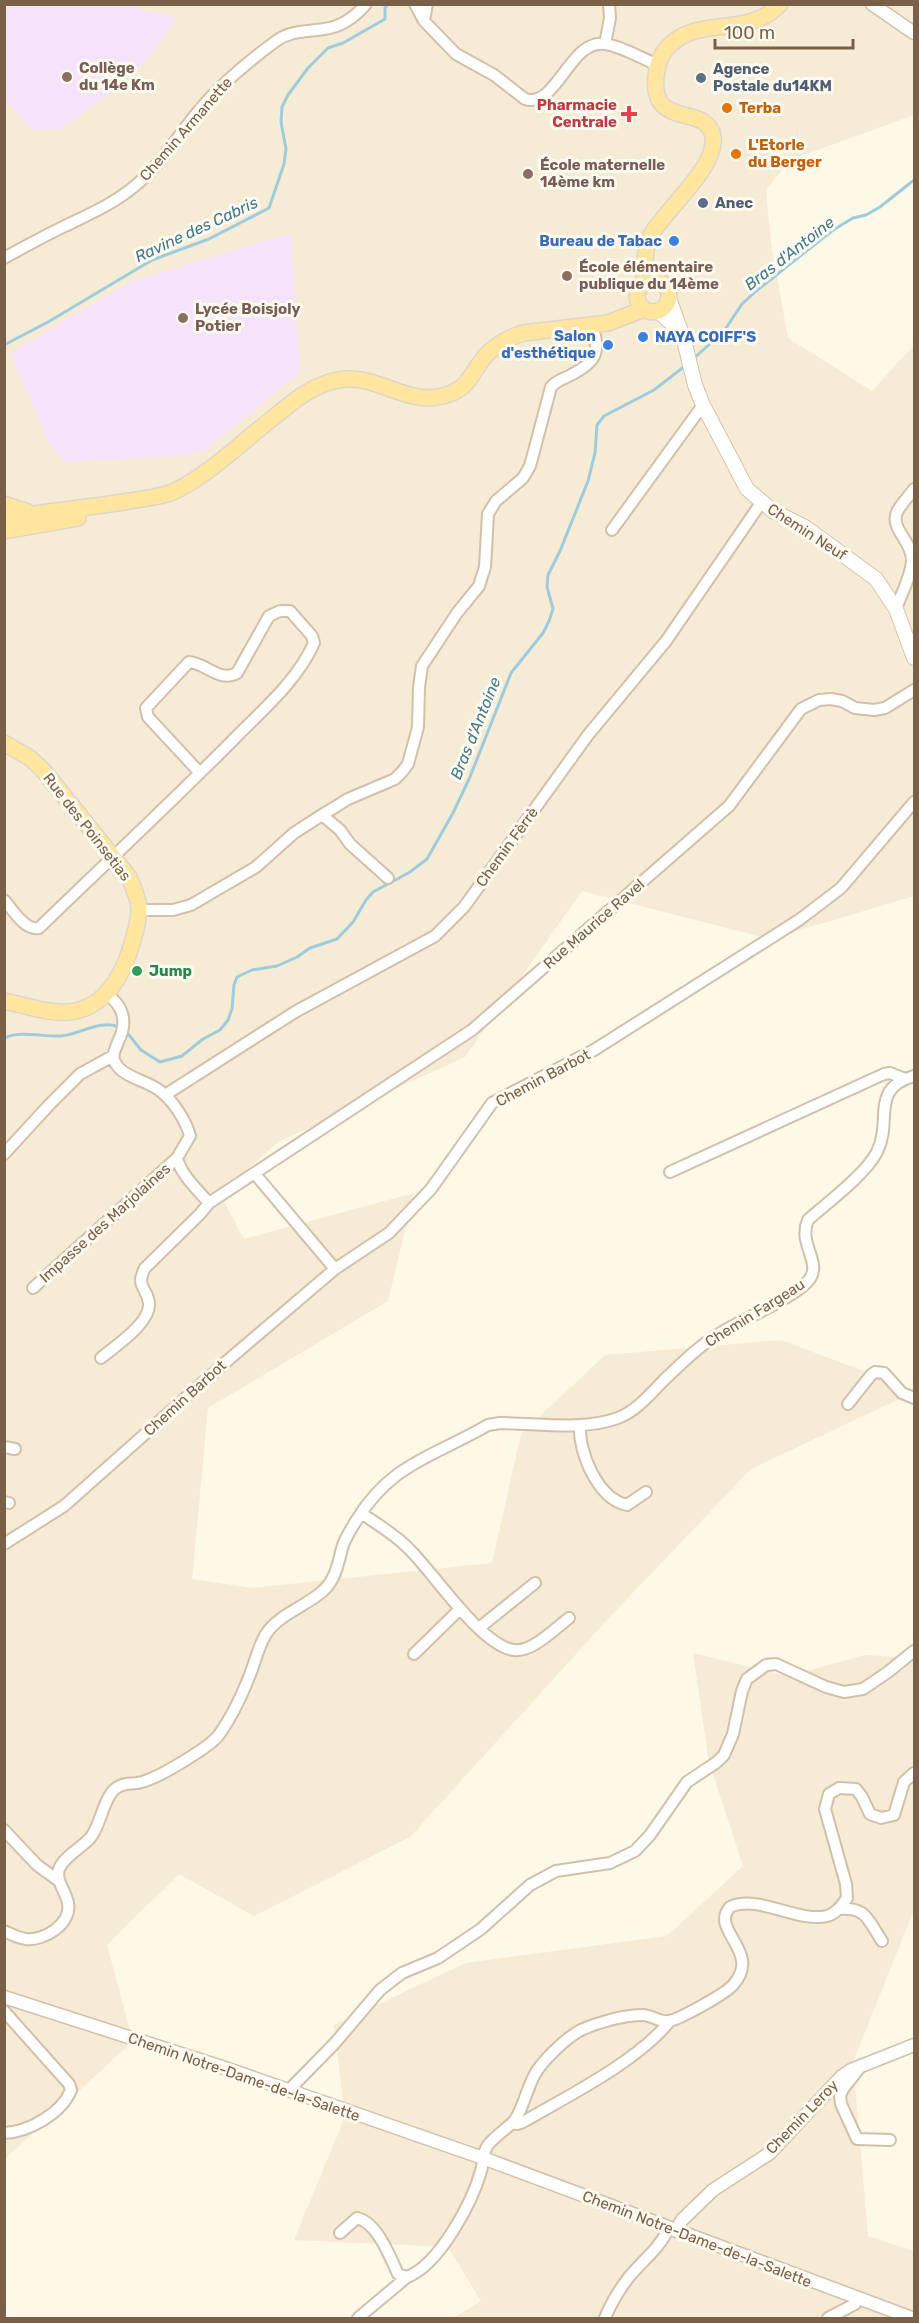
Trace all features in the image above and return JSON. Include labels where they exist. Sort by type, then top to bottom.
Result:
[{"type":"main road","points":[[682,332],[639,303],[654,266],[657,229],[703,168],[713,151],[713,139],[706,124],[698,119],[666,110],[656,91],[658,65],[670,44],[681,36],[759,20],[780,4]]},
{"type":"main road","points":[[6,520],[34,513],[80,509],[176,491],[200,477],[297,399],[323,384],[341,379],[366,380],[409,397],[434,399],[454,393],[469,381],[488,354],[510,337],[523,333],[608,323],[666,306],[669,298],[665,286],[646,286],[626,308],[595,324]]},
{"type":"main road","name":"Chemin Neuf","points":[[669,298],[682,332],[703,405],[747,489],[761,503],[805,527],[876,579],[896,609],[915,658]]},
{"type":"main road","points":[[6,520],[172,500],[189,493],[206,483],[323,384]]},
{"type":"main road","name":"Rue des Poinsetias","points":[[4,743],[30,758],[43,770],[129,877],[139,910]]},
{"type":"main road","points":[[4,1001],[55,1012],[70,1012],[89,1006],[107,994],[119,977],[127,958],[139,910]]},
{"type":"street","name":"Chemin Armanette","points":[[4,258],[37,239],[115,201],[135,186],[155,168],[202,107],[225,83],[276,41],[293,33],[338,26],[349,20],[366,4]]},
{"type":"street","points":[[415,4],[424,21],[456,54],[494,75],[525,99],[544,97],[576,57],[595,45],[605,44],[658,65]]},
{"type":"street","points":[[424,21],[427,4]]},
{"type":"street","points":[[605,44],[610,24],[609,4]]},
{"type":"street","points":[[873,4],[915,33]]},
{"type":"street","points":[[139,910],[173,910],[191,905],[256,867],[294,833],[322,815],[348,799],[395,779],[408,764],[418,727],[419,687],[423,666],[457,613],[479,586],[485,567],[488,514],[496,501],[523,478],[530,466],[551,387],[559,380],[587,365],[594,357],[597,349],[595,324]]},
{"type":"street","points":[[612,530],[703,405]]},
{"type":"street","points":[[896,609],[912,563],[911,551],[895,522],[897,511],[915,489]]},
{"type":"street","name":"Chemin Fèrrè","points":[[165,1095],[295,1012],[424,943],[445,928],[464,907],[588,735],[666,641],[761,503]]},
{"type":"street","points":[[4,900],[28,927],[39,928],[200,773],[291,681],[307,658],[314,643],[312,636],[290,611],[280,611],[269,616],[237,673],[231,677],[225,677],[197,663],[189,662],[146,708],[148,717],[200,773]]},
{"type":"street","name":"Rue Maurice Ravel","points":[[101,1358],[142,1323],[149,1301],[141,1285],[140,1277],[145,1268],[200,1215],[209,1203],[472,1030],[729,806],[801,709],[819,700],[831,699],[842,701],[855,708],[874,710],[885,708],[915,690]]},
{"type":"street","name":"Chemin Barbot","points":[[4,1544],[64,1506],[226,1360],[335,1269],[389,1233],[431,1190],[492,1103],[594,1050],[799,920],[853,876],[915,802]]},
{"type":"street","points":[[322,815],[388,879]]},
{"type":"street","points":[[4,1154],[81,1074],[113,1056],[122,1034],[124,1018],[122,1008],[107,994]]},
{"type":"street","points":[[113,1056],[121,1070],[165,1095],[188,1127],[190,1137],[177,1158],[182,1172],[209,1203]]},
{"type":"street","points":[[670,1172],[884,1074],[910,1077]]},
{"type":"street","name":"Chemin Fargeau","points":[[59,1881],[58,1875],[63,1862],[91,1836],[115,1789],[125,1783],[147,1781],[206,1747],[217,1736],[241,1693],[266,1634],[276,1623],[324,1590],[338,1569],[343,1546],[375,1492],[406,1467],[488,1425],[500,1423],[580,1425],[604,1422],[629,1413],[640,1405],[688,1356],[716,1335],[770,1306],[807,1282],[813,1274],[812,1262],[804,1241],[804,1230],[808,1220],[872,1161],[881,1143],[889,1092],[895,1083],[910,1077]]},
{"type":"street","name":"Impasse des Marjolaines","points":[[33,1288],[177,1158]]},
{"type":"street","points":[[255,1174],[335,1269]]},
{"type":"street","points":[[848,1404],[875,1372],[884,1373],[902,1393],[915,1398]]},
{"type":"street","points":[[580,1425],[579,1439],[585,1458],[596,1478],[613,1500],[627,1505],[646,1492]]},
{"type":"street","points":[[361,1513],[408,1547],[460,1609],[479,1628],[505,1647],[520,1650],[529,1648],[569,1618]]},
{"type":"street","points":[[479,1628],[535,1583]]},
{"type":"street","points":[[414,1654],[460,1609]]},
{"type":"street","points":[[288,2091],[381,1990],[402,1973],[438,1958],[481,1929],[530,1885],[556,1871],[610,1863],[635,1851],[650,1835],[687,1782],[724,1755],[733,1734],[742,1691],[747,1679],[766,1665],[776,1664],[826,1687],[844,1692],[863,1689],[915,1651]]},
{"type":"street","points":[[512,2123],[523,2122],[596,2080],[657,2038],[670,2021],[723,1993],[736,1981],[742,1959],[741,1951],[725,1925],[725,1914],[729,1907],[748,1904],[814,1916],[828,1916],[838,1909],[847,1898],[846,1884],[825,1809],[829,1794],[839,1788],[856,1789],[870,1814],[880,1818],[894,1815],[904,1782],[915,1773]]},
{"type":"street","points":[[4,1830],[37,1865],[59,1881],[69,1908],[66,1918],[59,1927],[30,1939],[4,1931]]},
{"type":"street","points":[[838,1909],[860,1910],[882,1941]]},
{"type":"street","name":"Chemin Notre-Dame-de-la-Salette","points":[[4,1997],[215,2065],[483,2158],[912,2319]]},
{"type":"street","points":[[4,2012],[69,2084],[71,2090],[68,2098],[46,2118],[21,2130],[4,2133]]},
{"type":"street","points":[[358,2319],[435,2256],[467,2207],[482,2169],[487,2146],[512,2123],[536,2072],[551,2054],[580,2031],[617,2018],[645,2015],[661,2021],[670,2021]]},
{"type":"street","name":"Chemin Leroy","points":[[605,2319],[611,2304],[629,2277],[661,2241],[713,2190],[770,2153],[841,2077],[862,2065],[915,2045]]},
{"type":"street","points":[[862,2065],[843,2089],[840,2096],[841,2104],[856,2139],[890,2140]]},
{"type":"street","points":[[340,2233],[357,2218],[363,2220],[381,2240],[398,2274],[407,2277]]},
{"type":"street","points":[[828,2319],[855,2304],[858,2299]]},
{"type":"shaded area","name":"Collège du 14e Km","points":[[4,5],[141,5],[140,10],[172,16],[174,21],[146,62],[114,91],[60,129],[31,130],[5,99]]},
{"type":"shaded area","points":[[5,5],[914,5],[914,115],[790,160],[766,190],[771,243],[788,338],[872,391],[914,345],[914,896],[770,939],[582,891],[465,1057],[278,1142],[220,1194],[244,1239],[414,1193],[388,1301],[208,1408],[192,1579],[252,1588],[492,1563],[521,1434],[605,1355],[781,1340],[914,1390],[914,1392],[751,1469],[606,1621],[410,1837],[254,1916],[179,1874],[107,1945],[133,2041],[5,2159]]},
{"type":"shaded area","name":"Lycée Boisjoly Potier","points":[[291,233],[300,373],[204,451],[179,456],[65,462],[50,445],[10,353],[130,282]]},
{"type":"shaded area","points":[[693,1653],[788,1676],[865,1655],[914,1658],[914,1910],[853,2062],[868,2236],[914,2251],[914,2318],[453,2318],[481,2301],[448,2247],[294,2240],[345,2117],[334,2025],[466,1963],[667,1936],[743,1866],[709,1762]]},
{"type":"waterway","name":"Ravine des Cabris","points":[[4,345],[48,322],[152,260],[209,239],[269,208],[284,164],[286,149],[281,122],[282,107],[288,95],[308,68],[328,48],[343,43],[385,19],[385,8],[388,4]]},
{"type":"waterway","name":"Bras d'Antoine","points":[[692,360],[724,331],[742,304],[756,291],[833,230],[853,218],[866,215],[880,207],[914,180]]},
{"type":"waterway","name":"Bras d'Antoine","points":[[125,1030],[141,1050],[160,1062],[182,1056],[203,1039],[220,1030],[228,1020],[237,977],[252,970],[277,966],[310,948],[337,939],[353,922],[373,892],[410,872],[427,859],[470,777],[511,673],[543,633],[549,621],[553,609],[547,587],[548,575],[588,481],[595,453],[597,425],[604,416],[654,390],[685,366]]},
{"type":"waterway","name":"Bras d'Antoine","points":[[4,1038],[17,1034],[61,1036],[98,1026],[119,1027]]},
{"type":"place","name":"Collège du 14e Km","points":[[67,77]]},
{"type":"place","name":"Agence Postale du14KM","points":[[701,78]]},
{"type":"place","name":"Terba","points":[[727,108]]},
{"type":"place","name":"Pharmacie Centrale","points":[[629,114]]},
{"type":"place","name":"L'Etorle du Berger","points":[[736,154]]},
{"type":"place","name":"École maternelle 14ème km","points":[[528,174]]},
{"type":"place","name":"Anec","points":[[703,203]]},
{"type":"place","name":"Bureau de Tabac","points":[[674,241]]},
{"type":"place","name":"École élémentaire publique du 14ème","points":[[567,276]]},
{"type":"place","name":"Lycée Boisjoly Potier","points":[[183,318]]},
{"type":"place","name":"NAYA COIFF'S","points":[[643,337]]},
{"type":"place","name":"Salon d'esthétique","points":[[608,345]]},
{"type":"place","name":"Jump","points":[[137,971]]}]
